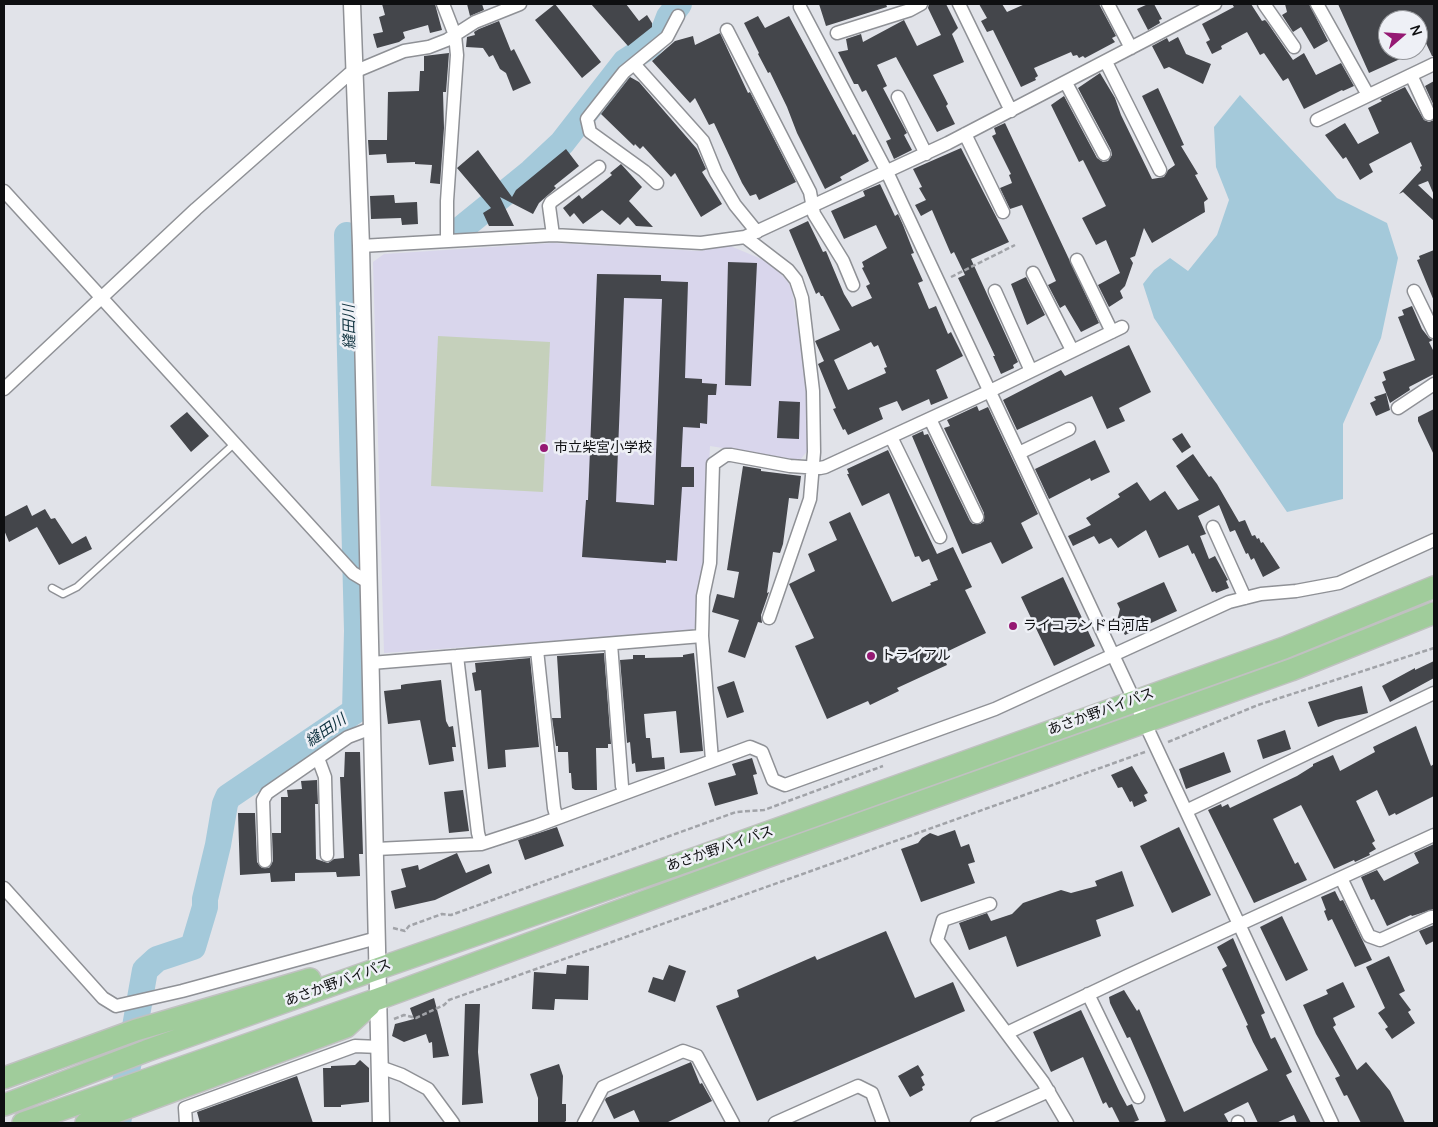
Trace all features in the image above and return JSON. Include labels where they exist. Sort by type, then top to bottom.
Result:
[{"type":"highway","name":"あさか野バイパス","points":[[4,1106],[146,1051],[724,848],[1284,648],[1434,587]]},
{"type":"highway","name":"あさか野バイパス","points":[[22,1123],[378,998],[766,857],[1291,670],[1434,613]]},
{"type":"highway","points":[[4,1078],[136,1030],[264,992],[319,976],[377,969]]},
{"type":"highway","points":[[86,1123],[346,1027],[378,998]]},
{"type":"street","points":[[352,4],[362,246],[381,1123]]},
{"type":"street","points":[[443,4],[455,35],[457,55],[447,201],[447,241]]},
{"type":"street","points":[[4,390],[63,335],[100,297],[237,172],[354,71],[404,50],[436,44],[475,22],[520,4]]},
{"type":"street","points":[[837,33],[910,10],[921,4]]},
{"type":"street","points":[[959,4],[1011,111]]},
{"type":"street","points":[[1108,4],[1131,48]]},
{"type":"street","points":[[362,246],[553,235],[701,243],[751,234],[926,154],[1215,4]]},
{"type":"street","points":[[1264,4],[1294,47]]},
{"type":"street","points":[[1317,4],[1368,95]]},
{"type":"street","points":[[800,7],[887,172],[1332,1123]]},
{"type":"street","points":[[657,183],[644,171],[590,132],[587,119],[624,72],[667,37],[678,16]]},
{"type":"street","points":[[727,30],[810,192],[812,207],[843,261],[854,285]]},
{"type":"street","points":[[1106,62],[1160,170]]},
{"type":"street","points":[[634,64],[703,141],[716,173],[751,234],[796,280],[802,298],[813,391],[813,468],[806,513],[769,618]]},
{"type":"street","points":[[1318,120],[1434,64]]},
{"type":"street","points":[[1411,75],[1429,114]]},
{"type":"street","points":[[1066,82],[1104,154]]},
{"type":"street","points":[[898,97],[926,154]]},
{"type":"street","points":[[965,134],[1003,212]]},
{"type":"street","points":[[553,235],[549,206],[551,202],[599,167]]},
{"type":"street","points":[[4,191],[353,573],[368,582]]},
{"type":"street","points":[[712,760],[702,636],[703,596],[710,563],[713,464],[726,455],[731,455],[813,468],[831,465],[1117,330],[1077,260]]},
{"type":"street","points":[[1033,273],[1072,350]]},
{"type":"street","points":[[1414,290],[1434,332]]},
{"type":"street","points":[[995,291],[1031,370]]},
{"type":"street","points":[[1398,408],[1434,384]]},
{"type":"street","points":[[930,419],[977,517]]},
{"type":"street","points":[[1019,453],[1069,429]]},
{"type":"street","points":[[891,437],[940,537]]},
{"type":"street","points":[[1213,527],[1245,598]]},
{"type":"street","points":[[376,849],[481,844],[752,747],[762,752],[773,780],[785,785],[995,709],[1229,602],[1339,583],[1434,540]]},
{"type":"street","points":[[370,664],[702,636]]},
{"type":"street","points":[[611,644],[622,786],[625,793]]},
{"type":"street","points":[[537,650],[554,808],[558,818]]},
{"type":"street","points":[[457,656],[478,833],[481,844]]},
{"type":"street","points":[[1186,811],[1434,693]]},
{"type":"street","points":[[265,860],[265,796],[348,737],[372,728]]},
{"type":"street","points":[[318,758],[325,777],[327,855]]},
{"type":"street","points":[[1007,1033],[1434,835]]},
{"type":"street","points":[[1341,878],[1369,936],[1380,940],[1431,916],[1434,917]]},
{"type":"street","points":[[4,888],[103,998],[116,1006],[182,991],[376,938]]},
{"type":"street","points":[[990,904],[943,920],[938,940],[1049,1091],[1066,1123]]},
{"type":"street","points":[[1088,994],[1138,1097]]},
{"type":"street","points":[[186,1123],[185,1108],[355,1046],[380,1047]]},
{"type":"street","points":[[584,1123],[603,1087],[683,1051],[697,1056],[733,1123]]},
{"type":"street","points":[[380,1067],[402,1075],[428,1089],[453,1123]]},
{"type":"street","points":[[775,1123],[858,1086],[872,1093],[883,1123]]},
{"type":"street","points":[[979,1123],[1049,1091]]},
{"type":"lane","points":[[52,588],[63,594],[77,587],[235,443]]},
{"type":"path","points":[[938,283],[1015,245]]},
{"type":"path","points":[[1168,742],[1258,705],[1434,648]]},
{"type":"path","points":[[390,1023],[404,1016],[416,1018],[444,1005],[449,1000],[1146,752]]},
{"type":"path","points":[[389,923],[393,928],[405,931],[409,926],[425,920],[442,914],[451,915],[736,812],[764,810],[890,763]]},
{"type":"shaded area","name":"市立柴宮小学校","points":[[553,243],[700,251],[728,245],[771,263],[788,282],[792,290],[808,394],[809,449],[800,460],[710,446],[704,566],[697,589],[698,625],[691,631],[384,653],[373,262],[384,254]]},
{"type":"green space","points":[[438,336],[550,342],[543,492],[431,486]]},
{"type":"water","points":[[1240,95],[1337,198],[1387,223],[1398,258],[1381,338],[1343,424],[1343,499],[1287,512],[1154,318],[1143,284],[1154,270],[1170,258],[1188,271],[1217,235],[1229,200],[1216,167],[1214,127]]},
{"type":"building","points":[[382,4],[435,4],[442,30],[430,33],[428,25],[403,32],[405,38],[399,42],[377,48],[373,34],[383,32],[379,17],[385,15]]},
{"type":"building","points":[[467,4],[482,4],[484,10],[470,16]]},
{"type":"building","points":[[555,4],[601,62],[582,78],[535,20]]},
{"type":"building","points":[[591,4],[626,4],[639,21],[647,15],[652,23],[652,27],[628,46]]},
{"type":"building","points":[[819,4],[886,4],[887,7],[826,26]]},
{"type":"building","points":[[929,4],[946,4],[958,28],[952,34],[964,62],[933,75],[948,104],[946,106],[955,124],[937,132],[896,57],[877,65],[887,86],[883,88],[907,133],[904,135],[912,150],[894,159],[886,141],[891,139],[866,90],[862,92],[858,84],[854,84],[838,52],[848,50],[846,39],[861,34],[863,42],[904,20],[917,46],[941,35],[928,8]]},
{"type":"building","points":[[979,4],[1002,4],[1007,12],[1025,4],[1099,4],[1116,36],[1112,38],[1115,42],[1085,58],[1083,56],[1079,58],[1077,55],[1073,56],[1071,52],[1034,68],[1038,76],[1035,78],[1036,80],[1021,87],[993,30],[987,32],[981,21],[987,18]]},
{"type":"building","points":[[1148,4],[1154,4],[1162,19],[1159,20],[1160,23],[1148,30],[1137,9]]},
{"type":"building","points":[[1232,4],[1251,4],[1262,21],[1265,20],[1267,22],[1293,60],[1304,53],[1316,75],[1341,63],[1354,86],[1304,109],[1288,78],[1283,81],[1264,53],[1260,55],[1247,32],[1221,46],[1222,49],[1212,54],[1206,42],[1210,40],[1202,24],[1234,7]]},
{"type":"building","points":[[1285,4],[1309,4],[1328,41],[1314,49],[1301,27],[1293,32],[1282,15],[1287,12]]},
{"type":"building","points":[[1338,4],[1434,4],[1434,56],[1432,56],[1428,47],[1428,10],[1378,10],[1378,60],[1398,60],[1369,73]]},
{"type":"building","points":[[758,16],[765,28],[789,16],[869,161],[840,177],[842,180],[825,189],[797,133],[770,72],[768,73],[744,23]]},
{"type":"building","points":[[499,21],[511,51],[514,49],[531,83],[513,91],[506,73],[500,69],[493,55],[489,57],[483,48],[466,47],[467,37],[475,35],[474,32],[479,29]]},
{"type":"building","points":[[720,33],[748,93],[750,92],[796,182],[759,200],[756,194],[750,196],[714,123],[709,125],[695,98],[690,103],[652,61],[675,41],[693,36],[695,45]]},
{"type":"building","points":[[1178,37],[1186,54],[1211,64],[1203,84],[1169,67],[1164,69],[1152,46],[1167,38],[1169,42]]},
{"type":"building","points":[[449,53],[446,92],[443,92],[444,128],[440,184],[430,183],[432,165],[415,164],[415,162],[387,163],[386,154],[369,155],[368,140],[387,140],[388,92],[419,91],[420,71],[424,71],[424,56]]},
{"type":"building","points":[[1100,73],[1115,98],[1121,115],[1152,179],[1164,177],[1168,170],[1175,165],[1142,96],[1158,88],[1184,145],[1181,146],[1198,174],[1195,175],[1208,199],[1204,202],[1205,212],[1152,243],[1144,228],[1135,256],[1130,258],[1133,263],[1125,286],[1120,291],[1123,298],[1109,307],[1098,285],[1120,273],[1106,240],[1096,245],[1082,218],[1106,206],[1083,160],[1079,162],[1051,105],[1064,96],[1097,158],[1103,162],[1108,161],[1112,155],[1111,150],[1078,88]]},
{"type":"building","points":[[630,77],[639,82],[697,149],[706,169],[702,172],[722,204],[701,217],[675,173],[671,177],[643,146],[640,149],[635,144],[634,146],[601,114]]},
{"type":"building","points":[[1434,81],[1434,106],[1425,86]]},
{"type":"building","points":[[1405,87],[1424,120],[1429,122],[1434,120],[1434,195],[1428,181],[1418,185],[1434,200],[1434,221],[1403,192],[1399,194],[1421,170],[1420,167],[1422,166],[1411,142],[1369,164],[1373,172],[1360,180],[1346,157],[1343,159],[1325,135],[1345,123],[1358,144],[1379,133],[1368,108],[1382,101],[1380,99]]},
{"type":"building","points":[[1005,123],[1099,323],[1081,332],[1065,305],[1060,308],[1048,285],[1056,281],[1022,205],[1010,209],[1000,188],[1012,183],[1009,175],[1011,174],[992,136],[996,134],[994,128]]},
{"type":"building","points":[[961,148],[1009,242],[971,259],[1018,362],[1013,365],[1014,368],[1001,374],[993,356],[995,356],[958,278],[965,275],[954,252],[951,254],[932,210],[921,216],[915,205],[926,200],[919,188],[922,187],[913,169]]},
{"type":"building","points":[[566,149],[579,166],[554,186],[556,188],[539,203],[533,214],[500,197],[514,226],[489,226],[483,213],[491,208],[457,168],[478,150],[512,197],[516,190]]},
{"type":"building","points":[[621,164],[642,187],[629,201],[653,227],[636,226],[628,217],[620,225],[602,210],[583,224],[574,213],[570,217],[563,208],[579,195],[582,199],[612,175],[610,173]]},
{"type":"building","points":[[880,184],[895,216],[898,214],[914,253],[911,254],[923,281],[918,283],[929,309],[936,306],[948,334],[951,332],[963,356],[936,370],[948,398],[931,405],[929,399],[902,411],[897,401],[879,408],[883,419],[848,435],[845,429],[843,430],[833,409],[836,408],[818,364],[824,361],[815,341],[840,330],[823,296],[819,292],[816,294],[789,230],[808,221],[823,252],[826,251],[844,294],[852,307],[872,298],[866,286],[870,284],[862,268],[864,267],[862,262],[887,248],[876,225],[844,239],[831,211],[865,196],[863,191]],"holes":[[[871,342],[874,347],[878,345],[887,367],[884,368],[886,373],[848,390],[834,360]]]},
{"type":"building","points":[[394,195],[395,203],[417,202],[418,224],[402,225],[401,218],[371,219],[370,196]]},
{"type":"building","points":[[1434,250],[1434,301],[1417,260],[1420,259],[1419,256]]},
{"type":"building","points":[[728,262],[757,263],[751,386],[725,385]]},
{"type":"building","points":[[597,274],[661,275],[661,281],[688,282],[685,378],[702,379],[702,383],[717,384],[716,395],[708,395],[707,424],[700,423],[700,428],[683,427],[681,467],[694,467],[694,487],[682,487],[677,561],[666,560],[666,563],[582,557],[586,500],[588,500]],"holes":[[[624,298],[662,299],[654,505],[616,502]]]},
{"type":"building","points":[[1026,277],[1045,315],[1027,325],[1011,284]]},
{"type":"building","points":[[1412,306],[1422,329],[1433,340],[1429,342],[1434,352],[1434,374],[1409,387],[1410,390],[1390,403],[1382,382],[1386,380],[1383,372],[1415,360],[1398,317],[1404,315],[1402,310]]},
{"type":"building","points":[[1129,345],[1151,392],[1119,408],[1125,421],[1107,429],[1092,396],[1017,430],[1003,400],[1061,370],[1065,376]]},
{"type":"building","points":[[1386,393],[1390,410],[1376,416],[1370,403],[1376,400],[1374,397]]},
{"type":"building","points":[[779,401],[800,402],[799,439],[777,438]]},
{"type":"building","points":[[977,406],[979,411],[988,407],[1038,514],[1021,523],[1033,548],[1002,564],[991,542],[962,554],[912,436],[923,431],[924,435],[928,434],[970,521],[973,524],[980,524],[984,521],[984,513],[944,428],[950,426],[947,420]]},
{"type":"building","points":[[1434,409],[1434,455],[1418,421],[1418,417]]},
{"type":"building","points":[[187,412],[209,436],[191,452],[170,426]]},
{"type":"building","points":[[1182,433],[1191,447],[1182,453],[1172,439]]},
{"type":"building","points":[[1095,440],[1110,472],[1091,481],[1090,478],[1049,499],[1035,469]]},
{"type":"building","points":[[888,450],[937,554],[953,547],[972,587],[965,590],[986,633],[942,654],[947,665],[897,688],[899,691],[870,705],[868,701],[827,719],[795,646],[814,638],[789,584],[815,571],[808,554],[837,540],[829,522],[850,512],[892,602],[938,580],[929,559],[922,562],[919,556],[915,557],[889,493],[862,506],[847,474],[849,474],[847,469]]},
{"type":"building","points":[[1193,454],[1209,477],[1211,476],[1217,484],[1239,522],[1245,520],[1252,536],[1255,535],[1261,543],[1263,542],[1280,568],[1263,577],[1254,558],[1251,560],[1248,553],[1246,554],[1235,530],[1230,532],[1219,505],[1198,516],[1206,534],[1200,536],[1209,559],[1215,556],[1228,580],[1226,581],[1229,588],[1216,593],[1215,591],[1212,592],[1194,553],[1192,554],[1188,545],[1159,558],[1146,530],[1118,548],[1111,538],[1099,544],[1094,536],[1073,546],[1068,536],[1091,525],[1086,518],[1120,497],[1118,494],[1137,482],[1150,501],[1165,491],[1178,510],[1199,500],[1176,466]]},
{"type":"building","points":[[743,466],[761,469],[761,471],[801,476],[798,499],[789,498],[783,544],[780,553],[773,552],[767,593],[769,592],[761,615],[762,623],[758,622],[745,658],[728,652],[739,620],[712,612],[717,594],[734,598],[739,572],[727,570]]},
{"type":"building","points":[[27,505],[32,516],[45,509],[51,519],[55,518],[72,544],[86,536],[92,549],[59,565],[37,527],[9,542],[4,530],[4,517]]},
{"type":"building","points":[[1063,577],[1095,646],[1054,666],[1021,597]]},
{"type":"building","points":[[1164,582],[1177,611],[1125,635],[1117,621],[1120,609],[1117,603]]},
{"type":"building","points":[[604,653],[611,744],[608,744],[608,748],[596,748],[597,790],[575,790],[572,788],[571,773],[569,773],[568,752],[558,752],[552,718],[561,718],[557,656]]},
{"type":"building","points":[[694,653],[703,751],[680,753],[676,711],[644,714],[646,738],[650,738],[652,758],[664,757],[665,769],[636,772],[635,763],[632,764],[630,742],[627,743],[620,660],[633,659],[633,655],[645,655],[645,658],[683,657],[683,655]]},
{"type":"building","points":[[530,658],[539,747],[505,750],[506,767],[488,769],[481,690],[475,691],[472,673],[476,672],[475,663]]},
{"type":"building","points":[[1434,661],[1434,678],[1390,702],[1382,686],[1415,668],[1415,670]]},
{"type":"building","points":[[441,680],[446,721],[449,727],[453,726],[456,747],[452,747],[454,761],[429,765],[420,720],[388,724],[384,691],[401,689],[401,685],[406,684]]},
{"type":"building","points":[[734,681],[744,712],[727,718],[717,687]]},
{"type":"building","points":[[1362,686],[1368,713],[1336,720],[1318,727],[1308,702]]},
{"type":"building","points":[[1416,726],[1431,766],[1434,764],[1434,796],[1396,815],[1395,813],[1389,816],[1377,790],[1356,801],[1375,841],[1372,843],[1376,849],[1369,853],[1370,855],[1334,869],[1301,805],[1273,819],[1295,864],[1298,862],[1307,880],[1254,903],[1208,810],[1221,804],[1222,807],[1228,804],[1230,808],[1297,776],[1313,766],[1313,764],[1333,755],[1340,771],[1375,752],[1373,747]]},
{"type":"building","points":[[1285,730],[1291,749],[1263,759],[1257,740]]},
{"type":"building","points":[[345,752],[360,752],[363,854],[359,854],[360,876],[337,877],[336,872],[295,873],[295,881],[271,882],[270,873],[240,875],[238,813],[255,813],[257,862],[262,868],[269,868],[273,861],[272,833],[281,833],[281,797],[288,797],[287,790],[302,789],[301,781],[317,780],[318,804],[315,804],[316,859],[328,863],[334,859],[344,858],[340,777],[344,777]]},
{"type":"building","points":[[1224,752],[1231,772],[1186,789],[1179,769]]},
{"type":"building","points":[[752,758],[757,774],[753,775],[758,794],[715,806],[708,783],[736,775],[732,764]]},
{"type":"building","points":[[1132,766],[1148,793],[1144,795],[1147,801],[1134,807],[1122,787],[1118,788],[1111,775]]},
{"type":"building","points":[[463,790],[469,831],[449,833],[444,792]]},
{"type":"building","points":[[557,827],[564,846],[525,860],[518,840]]},
{"type":"building","points":[[1179,827],[1211,895],[1172,913],[1140,846]]},
{"type":"building","points":[[955,830],[961,847],[969,844],[975,862],[968,864],[975,883],[921,902],[901,849],[918,843],[930,833],[938,836]]},
{"type":"building","points":[[1434,844],[1434,909],[1411,915],[1387,926],[1374,899],[1371,900],[1361,877],[1377,870],[1384,881],[1419,863],[1414,853]]},
{"type":"building","points":[[457,853],[466,873],[489,864],[492,873],[435,900],[395,909],[391,891],[406,887],[401,869],[418,865],[419,870]]},
{"type":"building","points":[[1122,871],[1134,906],[1096,920],[1101,936],[1017,967],[1006,936],[969,950],[959,923],[987,913],[991,921],[1012,914],[1023,903],[1061,890],[1071,893],[1097,886],[1095,881]]},
{"type":"building","points":[[1335,891],[1340,901],[1343,900],[1372,960],[1355,967],[1332,919],[1328,921],[1324,911],[1326,910],[1321,897]]},
{"type":"building","points":[[1282,916],[1308,970],[1286,981],[1260,927]]},
{"type":"building","points":[[1434,925],[1434,941],[1426,945],[1419,931]]},
{"type":"building","points":[[886,931],[915,998],[953,982],[965,1011],[757,1101],[716,1006],[739,997],[737,990],[815,956],[817,960]]},
{"type":"building","points":[[1233,938],[1265,1013],[1261,1015],[1271,1039],[1275,1037],[1292,1072],[1286,1075],[1311,1123],[1297,1123],[1294,1115],[1276,1123],[1258,1123],[1248,1102],[1224,1114],[1229,1123],[1161,1123],[1166,1121],[1149,1080],[1130,1037],[1127,1038],[1110,1003],[1109,997],[1124,990],[1137,1011],[1139,1009],[1184,1112],[1268,1070],[1253,1042],[1246,1026],[1248,1025],[1222,969],[1227,966],[1217,947]]},
{"type":"building","points":[[1389,956],[1405,991],[1399,994],[1411,1010],[1408,1012],[1415,1023],[1392,1039],[1385,1029],[1388,1027],[1378,1013],[1385,1008],[1366,967]]},
{"type":"building","points":[[567,965],[589,966],[588,1000],[555,999],[554,1010],[532,1009],[534,972],[566,974]]},
{"type":"building","points":[[669,965],[686,971],[675,1002],[648,992],[653,977],[663,980]]},
{"type":"building","points":[[1343,982],[1355,1007],[1333,1018],[1336,1025],[1333,1027],[1357,1070],[1366,1062],[1390,1091],[1405,1123],[1361,1123],[1347,1095],[1344,1096],[1335,1078],[1340,1076],[1316,1034],[1303,1005],[1328,994],[1326,990]]},
{"type":"building","points":[[434,998],[449,1056],[433,1058],[432,1042],[429,1043],[426,1034],[404,1042],[392,1036],[395,1024],[414,1019],[410,1008]]},
{"type":"building","points":[[465,1004],[480,1004],[478,1052],[483,1103],[462,1105]]},
{"type":"building","points":[[1081,1010],[1120,1093],[1127,1106],[1132,1104],[1139,1120],[1131,1123],[1120,1123],[1112,1107],[1109,1108],[1106,1102],[1103,1104],[1083,1057],[1051,1072],[1033,1032]]},
{"type":"building","points":[[360,1060],[369,1068],[369,1102],[341,1105],[341,1107],[324,1107],[323,1068],[355,1065]]},
{"type":"building","points":[[691,1062],[700,1084],[702,1083],[712,1101],[666,1123],[640,1123],[634,1110],[614,1119],[605,1100],[606,1098]]},
{"type":"building","points":[[559,1064],[563,1076],[562,1104],[566,1104],[566,1121],[563,1123],[538,1123],[538,1098],[530,1074]]},
{"type":"building","points":[[918,1065],[924,1075],[921,1077],[925,1085],[922,1087],[923,1090],[910,1097],[898,1076]]},
{"type":"building","points":[[297,1076],[313,1123],[200,1123],[197,1112]]},
{"type":"waterway","name":"縫田川","points":[[462,228],[531,172],[562,143],[625,62],[648,47],[664,30],[669,17],[679,4]]},
{"type":"waterway","name":"縫田川","points":[[118,1123],[145,970],[157,959],[193,947],[205,907],[205,899],[228,797],[355,711],[357,631],[347,235]]},
{"type":"place","name":"市立柴宮小学校","points":[[544,448]]},
{"type":"place","name":"ライコランド白河店","points":[[1013,626]]},
{"type":"place","name":"トライアル","points":[[871,656]]}]
